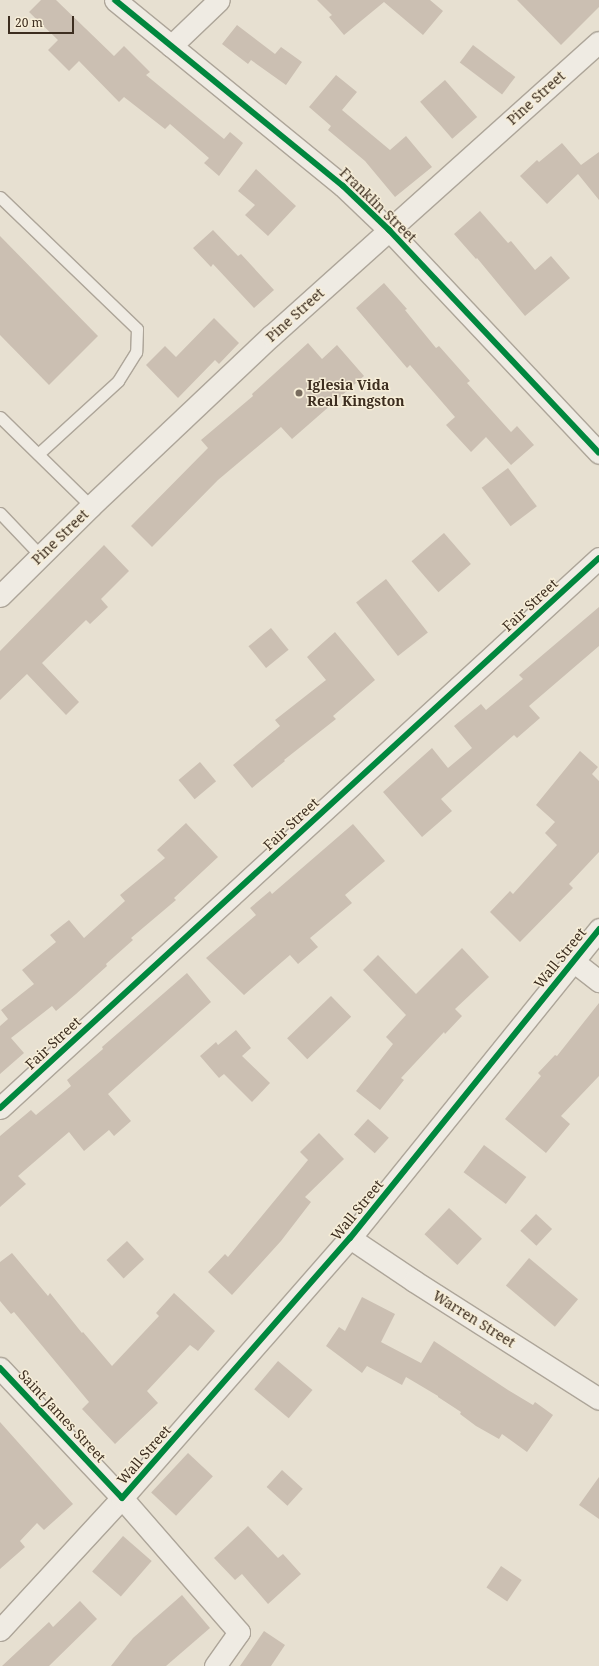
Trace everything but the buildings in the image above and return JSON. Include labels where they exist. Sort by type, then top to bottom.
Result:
[{"type":"street","name":"Franklin Street","points":[[115,0],[343,186],[389,230],[599,453]]},
{"type":"street","points":[[171,46],[219,0]]},
{"type":"street","name":"Pine Street","points":[[0,596],[92,506],[271,336],[597,47]]},
{"type":"street","name":"Fair Street","points":[[0,1108],[599,558]]},
{"type":"street","name":"Wall Street","points":[[0,1630],[122,1498],[350,1238],[599,928]]},
{"type":"street","points":[[573,961],[599,982]]},
{"type":"street","name":"Warren Street","points":[[350,1238],[414,1281],[599,1399]]},
{"type":"street","name":"Saint James Street","points":[[0,1368],[122,1498],[239,1632],[215,1666]]},
{"type":"lane","points":[[0,197],[137,329],[136,352],[118,381],[38,454]]},
{"type":"lane","points":[[0,417],[92,506]]},
{"type":"lane","points":[[0,513],[41,556]]},
{"type":"cycle path","points":[[115,0],[343,186],[389,230],[599,453]]},
{"type":"cycle path","points":[[0,1108],[599,558]]},
{"type":"cycle path","points":[[0,1368],[122,1498],[350,1238],[599,929]]},
{"type":"place","name":"Iglesia Vida Real Kingston","points":[[299,393]]}]
